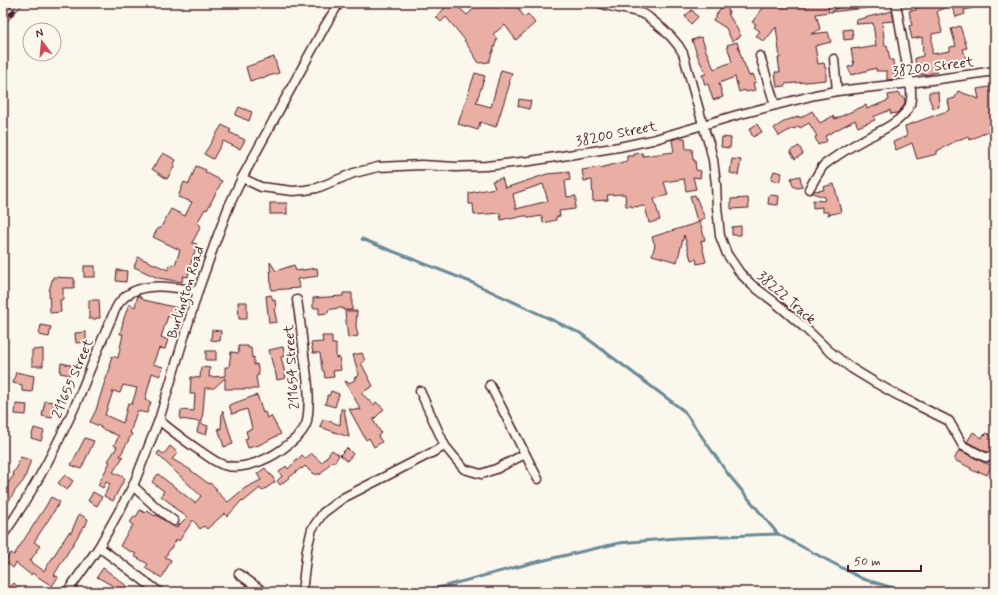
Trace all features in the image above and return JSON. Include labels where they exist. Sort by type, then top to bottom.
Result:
[{"type":"street","name":"Burlington Road","points":[[66,592],[99,547],[133,486],[159,420],[198,291],[216,240],[242,178],[339,3]]},
{"type":"street","name":"38222 Track","points":[[600,3],[644,14],[662,27],[678,44],[683,53],[713,160],[720,236],[727,254],[740,273],[752,285],[777,304],[828,350],[851,368],[899,396],[949,421],[963,446],[985,457],[995,457]]},
{"type":"street","points":[[809,189],[823,167],[830,161],[888,127],[906,113],[912,99],[896,3]]},
{"type":"street","points":[[760,56],[775,105]]},
{"type":"street","points":[[834,59],[837,91]]},
{"type":"street","name":"38200 Street","points":[[242,178],[261,187],[293,191],[317,188],[354,172],[378,167],[422,165],[456,167],[486,166],[530,161],[619,147],[652,140],[814,95],[995,71]]},
{"type":"street","name":"211655 Street","points":[[3,535],[31,493],[61,435],[118,303],[128,294],[138,290],[159,286],[198,291]]},
{"type":"street","name":"211654 Street","points":[[159,420],[212,460],[223,465],[247,465],[258,462],[278,452],[291,442],[304,429],[309,405],[298,300]]},
{"type":"street","points":[[490,385],[538,479]]},
{"type":"street","points":[[420,391],[445,446],[464,469],[481,474],[496,469],[525,454]]},
{"type":"street","points":[[302,592],[307,549],[312,529],[323,514],[344,498],[445,446]]},
{"type":"street","points":[[133,486],[174,521]]},
{"type":"street","points":[[99,547],[158,592]]},
{"type":"street","points":[[239,574],[264,592]]},
{"type":"building","points":[[437,3],[454,3],[467,15],[480,3],[515,3],[524,17],[528,14],[535,23],[516,40],[505,25],[493,34],[497,39],[489,62],[479,63],[465,40],[446,17],[441,22],[436,17],[445,8]]},
{"type":"building","points":[[724,3],[729,12],[728,14],[741,36],[732,41],[726,28],[713,20]]},
{"type":"building","points":[[767,3],[828,3],[829,12],[816,14],[820,29],[811,34],[828,32],[831,42],[815,46],[818,64],[824,63],[826,68],[826,80],[785,84],[785,86],[777,87],[775,72],[780,72],[778,58],[780,58],[776,27],[764,42],[756,36],[760,31],[754,27],[756,24],[752,22]]},
{"type":"building","points":[[846,3],[866,3],[866,8],[830,12]]},
{"type":"building","points":[[933,3],[981,3],[981,6],[964,10],[965,14],[956,17],[951,5],[937,11],[942,32],[932,34],[932,54],[950,51],[950,47],[956,46],[951,29],[960,26],[967,48],[963,49],[966,59],[956,62],[956,60],[936,64],[937,72],[917,75],[915,58],[923,56],[922,37],[912,39],[909,26],[912,25],[909,11],[916,10],[916,8]]},
{"type":"building","points":[[692,10],[698,17],[691,24],[685,16]]},
{"type":"building","points":[[892,11],[894,21],[882,22],[885,46],[887,45],[890,60],[893,60],[894,79],[887,80],[887,71],[876,71],[876,68],[851,75],[848,67],[854,65],[851,49],[876,46],[873,23],[857,24],[856,20]]},
{"type":"building","points":[[852,29],[853,39],[844,40],[843,30]]},
{"type":"building","points":[[701,37],[714,69],[732,62],[727,45],[737,42],[743,63],[749,76],[753,74],[756,82],[753,83],[755,90],[746,92],[745,90],[739,92],[735,77],[719,83],[723,97],[713,100],[708,84],[705,85],[702,75],[706,74],[692,40]]},
{"type":"building","points":[[274,57],[279,73],[250,81],[246,67]]},
{"type":"building","points":[[501,70],[512,73],[496,127],[480,122],[478,130],[458,124],[475,73],[485,76],[476,103],[491,107]]},
{"type":"building","points":[[995,86],[995,128],[970,140],[968,136],[954,142],[937,151],[937,154],[917,159],[912,143],[896,150],[893,142],[907,136],[905,126],[950,110],[948,100],[955,98],[958,91],[979,99],[977,89]]},
{"type":"building","points":[[929,92],[938,92],[939,107],[933,108],[929,98]]},
{"type":"building","points":[[900,93],[901,97],[904,97],[905,102],[903,107],[897,113],[891,114],[890,110],[873,117],[875,120],[858,127],[855,120],[825,136],[827,141],[818,145],[815,137],[817,136],[809,123],[800,128],[799,126],[794,129],[793,128],[779,136],[774,128],[787,120],[799,116],[800,118],[812,111],[820,123],[833,116],[835,119],[866,105],[867,109],[889,100],[888,95]]},
{"type":"building","points":[[519,99],[531,101],[529,109],[518,106]]},
{"type":"building","points":[[239,107],[252,112],[249,121],[235,115]]},
{"type":"building","points":[[757,124],[762,132],[753,137],[749,129]]},
{"type":"building","points":[[222,125],[231,130],[229,132],[245,140],[240,149],[223,141],[213,159],[204,154]]},
{"type":"building","points":[[722,137],[731,138],[730,148],[721,147]]},
{"type":"building","points":[[677,138],[685,138],[686,149],[692,149],[696,170],[701,171],[700,178],[693,177],[696,189],[686,191],[684,179],[664,182],[668,195],[654,199],[660,220],[649,223],[645,206],[626,206],[625,194],[607,195],[608,200],[593,201],[592,180],[584,181],[582,170],[600,168],[627,161],[627,156],[634,156],[634,154],[642,153],[643,156],[674,152],[672,140]]},
{"type":"building","points":[[799,146],[803,154],[795,159],[790,151]]},
{"type":"building","points":[[163,153],[176,160],[175,165],[167,179],[152,169]]},
{"type":"building","points":[[732,159],[741,160],[738,175],[730,173]]},
{"type":"building","points":[[196,166],[206,170],[205,172],[222,181],[207,210],[205,209],[197,223],[201,226],[192,243],[197,244],[188,277],[183,276],[182,282],[158,278],[134,267],[138,257],[168,270],[169,265],[175,265],[180,250],[153,237],[158,228],[160,229],[171,209],[185,216],[192,202],[178,197],[184,182],[189,184]]},
{"type":"building","points":[[774,171],[782,173],[779,182],[771,179]]},
{"type":"building","points":[[569,172],[570,180],[565,181],[567,197],[576,196],[575,209],[559,211],[560,216],[556,217],[556,220],[543,223],[542,216],[529,218],[528,216],[524,216],[501,220],[500,213],[474,215],[473,204],[469,204],[469,193],[495,188],[492,181],[502,178],[505,188],[547,174]],"holes":[[[543,184],[548,201],[516,209],[513,194]]]},
{"type":"building","points":[[800,176],[802,187],[797,188],[793,186],[791,178]]},
{"type":"building","points":[[834,184],[841,212],[828,215],[828,212],[822,212],[822,207],[813,208],[813,200],[824,201],[825,197],[812,193],[814,191],[824,190],[823,187]]},
{"type":"building","points":[[695,195],[705,218],[697,221],[690,196]]},
{"type":"building","points":[[769,195],[779,196],[778,205],[768,204]]},
{"type":"building","points":[[748,198],[749,208],[731,209],[731,199]]},
{"type":"building","points":[[270,203],[287,203],[287,214],[270,214]]},
{"type":"building","points":[[700,222],[705,240],[701,241],[706,262],[697,264],[696,259],[691,260],[684,235],[677,262],[652,255],[655,245],[652,237]]},
{"type":"building","points":[[741,226],[741,235],[732,235],[732,227]]},
{"type":"building","points":[[270,262],[276,271],[294,265],[296,271],[317,268],[318,276],[297,279],[300,288],[271,290]]},
{"type":"building","points":[[84,266],[95,266],[95,277],[84,277]]},
{"type":"building","points":[[117,270],[127,271],[126,282],[116,281]]},
{"type":"building","points":[[53,277],[74,278],[74,288],[63,288],[63,300],[60,300],[61,312],[50,313],[49,291]]},
{"type":"building","points":[[343,293],[352,293],[352,310],[343,310],[343,308],[338,308],[328,310],[328,313],[319,314],[319,308],[313,308],[313,298],[343,296]]},
{"type":"building","points":[[138,295],[144,300],[178,308],[176,318],[168,316],[161,337],[168,340],[165,349],[159,348],[153,364],[163,367],[160,376],[152,373],[145,400],[151,402],[147,413],[137,411],[130,433],[132,434],[120,456],[123,457],[113,472],[125,478],[113,501],[104,496],[110,484],[106,482],[103,488],[98,485],[110,462],[108,461],[117,447],[114,445],[119,436],[90,422],[96,410],[111,366],[109,366],[112,356],[118,358],[123,334],[120,334],[129,304],[135,307]],"holes":[[[123,385],[137,388],[132,404],[128,403],[123,423],[105,415],[113,391],[120,393]]]},
{"type":"building","points":[[271,295],[273,300],[275,300],[276,309],[274,309],[277,322],[269,323],[266,296]]},
{"type":"building","points":[[89,300],[99,300],[100,318],[89,319]]},
{"type":"building","points":[[238,302],[247,302],[247,319],[239,319]]},
{"type":"building","points":[[345,311],[357,311],[356,326],[358,336],[348,338]]},
{"type":"building","points":[[41,325],[51,327],[49,337],[39,335]]},
{"type":"building","points":[[212,330],[221,331],[220,341],[211,340]]},
{"type":"building","points":[[86,332],[86,342],[76,343],[75,333]]},
{"type":"building","points":[[322,336],[332,336],[332,344],[336,344],[336,358],[339,357],[341,370],[333,371],[334,377],[325,378],[320,353],[313,353],[311,343],[323,342]]},
{"type":"building","points":[[238,346],[248,346],[248,348],[251,348],[252,358],[254,357],[254,365],[257,364],[259,375],[256,376],[258,389],[225,389],[225,378],[214,388],[205,388],[202,422],[180,419],[181,410],[194,411],[195,394],[190,394],[191,377],[200,378],[201,367],[210,368],[209,377],[225,376],[225,367],[229,367],[231,352],[239,353]]},
{"type":"building","points":[[283,347],[285,356],[281,357],[286,378],[277,380],[269,350]]},
{"type":"building","points":[[43,349],[43,366],[32,366],[32,350]]},
{"type":"building","points":[[206,351],[216,351],[216,360],[206,360]]},
{"type":"building","points":[[362,353],[365,361],[361,363],[373,386],[361,393],[374,405],[376,402],[384,409],[373,420],[381,433],[378,436],[382,442],[374,447],[369,438],[366,440],[349,409],[361,410],[345,381],[349,383],[355,380],[354,378],[359,375],[353,355]]},
{"type":"building","points":[[61,363],[71,365],[70,375],[60,373]]},
{"type":"building","points":[[16,372],[34,376],[32,392],[22,391],[22,385],[13,383]]},
{"type":"building","points":[[331,391],[339,394],[335,407],[325,404],[327,395],[329,396]]},
{"type":"building","points":[[257,395],[263,413],[265,412],[267,418],[271,416],[281,434],[259,445],[248,448],[245,439],[248,438],[246,431],[252,428],[247,409],[232,414],[229,405]]},
{"type":"building","points":[[45,401],[55,402],[52,418],[42,416]]},
{"type":"building","points":[[16,404],[27,405],[26,415],[15,414]]},
{"type":"building","points":[[341,409],[344,409],[349,437],[320,427],[323,419],[340,425]]},
{"type":"building","points":[[223,411],[233,444],[224,447],[218,428],[221,429]]},
{"type":"building","points":[[199,423],[208,426],[206,435],[197,432]]},
{"type":"building","points":[[34,428],[44,431],[41,441],[31,438]]},
{"type":"building","points":[[973,432],[982,438],[984,434],[985,435],[987,433],[995,438],[995,442],[989,452],[986,452],[967,442]]},
{"type":"building","points":[[85,438],[94,441],[81,469],[71,465]]},
{"type":"building","points":[[170,446],[178,453],[172,459],[189,469],[209,484],[210,483],[228,502],[245,488],[261,480],[257,474],[265,468],[270,475],[271,474],[275,482],[262,491],[260,488],[243,502],[242,500],[227,517],[225,513],[207,529],[204,526],[200,529],[193,520],[179,541],[177,539],[165,557],[171,560],[162,578],[145,568],[148,564],[134,556],[136,554],[120,546],[133,525],[130,523],[140,510],[145,513],[147,511],[155,516],[156,515],[176,528],[187,517],[161,496],[164,491],[152,482],[158,474],[195,503],[201,496],[157,454],[159,451],[165,455],[164,454]]},
{"type":"building","points":[[347,448],[353,454],[347,461],[340,455]]},
{"type":"building","points":[[332,450],[339,455],[334,463],[332,461],[320,475],[319,473],[317,475],[314,473],[313,474],[305,466],[280,485],[277,481],[282,476],[279,472],[286,466],[288,469],[302,455],[306,459],[311,453],[322,463]]},
{"type":"building","points":[[959,450],[991,466],[987,475],[978,471],[978,473],[954,460]]},
{"type":"building","points":[[20,457],[31,460],[24,480],[3,510],[3,490],[14,475],[12,473],[17,468]]},
{"type":"building","points":[[65,475],[73,481],[67,490],[58,483]]},
{"type":"building","points":[[93,492],[102,497],[97,506],[88,501]]},
{"type":"building","points":[[51,497],[60,502],[34,542],[40,546],[30,561],[44,571],[69,532],[71,533],[79,514],[88,519],[85,527],[84,526],[54,575],[58,577],[52,586],[32,573],[31,575],[16,563],[13,568],[5,561],[11,553],[14,555]]},
{"type":"building","points":[[103,568],[128,587],[124,592],[118,592],[113,589],[115,587],[97,577]]},
{"type":"building","points":[[14,583],[24,592],[5,592]]},
{"type":"waterway","points":[[362,239],[473,283],[580,333],[684,411],[728,474],[778,534],[863,579],[907,592]]},
{"type":"waterway","points":[[422,592],[532,563],[619,543],[677,538],[778,534]]},
{"type":"railway","points":[[3,13],[12,3]]},
{"type":"railway","points":[[3,23],[21,3]]}]
